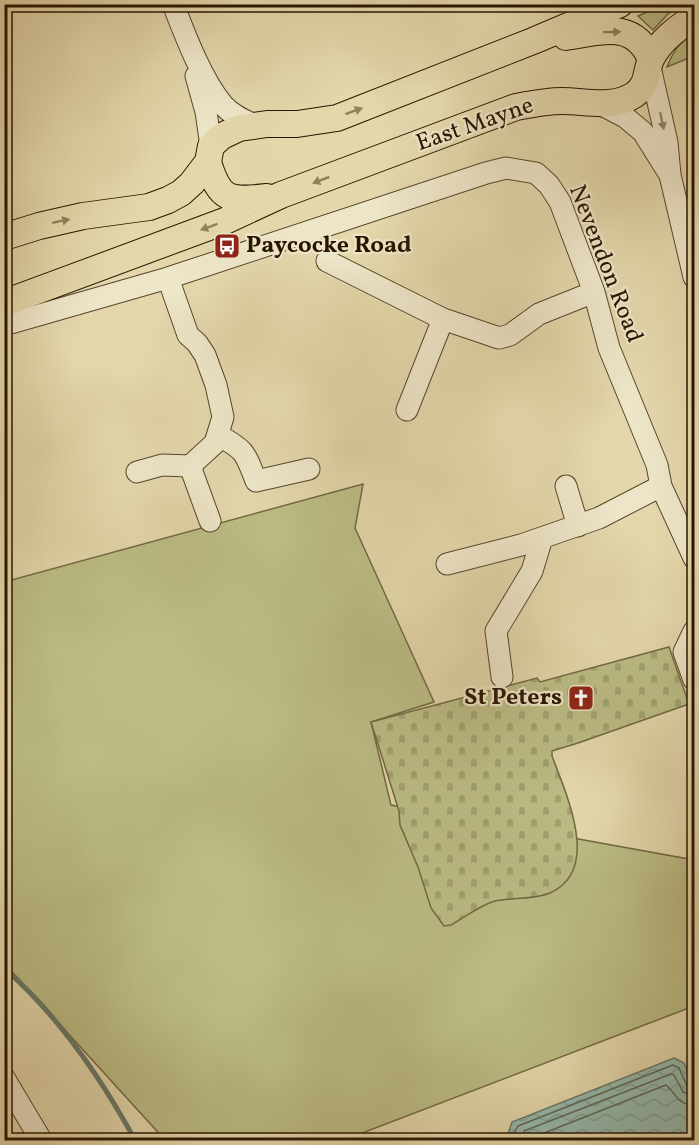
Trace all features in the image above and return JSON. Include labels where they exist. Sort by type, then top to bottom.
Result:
[{"type":"main road","points":[[4,237],[83,216],[149,207],[168,200],[181,193],[192,183],[222,136],[239,128],[255,125],[297,124],[337,118],[533,41],[620,4]]},
{"type":"main road","name":"East Mayne","points":[[4,303],[225,221],[281,195],[516,107],[562,101],[614,103],[641,89],[651,63],[675,31],[694,18]]},
{"type":"main road","points":[[533,41],[616,31],[634,36],[647,50],[651,63]]},
{"type":"main road","name":"East Mayne","points":[[210,154],[215,184],[224,194],[243,200],[281,195]]},
{"type":"street","points":[[173,4],[184,32],[210,84],[224,106],[238,118],[255,125]]},
{"type":"street","points":[[184,32],[206,112],[210,154]]},
{"type":"street","points":[[651,63],[667,142],[670,176],[694,277]]},
{"type":"street","points":[[600,104],[625,117],[643,132],[670,176]]},
{"type":"street","name":"Nevendon Road","points":[[4,325],[168,278],[486,173],[506,168],[536,173],[549,185],[560,202],[594,292],[609,348],[657,465],[661,486],[694,558]]},
{"type":"street","points":[[327,261],[443,319],[499,338],[510,335],[540,314],[594,292]]},
{"type":"street","points":[[137,472],[162,465],[190,466],[215,443],[223,417],[216,385],[205,355],[188,335],[168,278]]},
{"type":"street","points":[[407,410],[443,319]]},
{"type":"street","points":[[218,435],[240,447],[256,481],[309,469]]},
{"type":"street","points":[[190,466],[210,521]]},
{"type":"street","points":[[566,486],[578,526]]},
{"type":"street","points":[[447,564],[578,526],[599,518],[661,486]]},
{"type":"street","points":[[502,677],[496,631],[532,571],[542,538]]},
{"type":"street","points":[[694,631],[684,651],[694,680]]},
{"type":"street","points":[[4,1078],[41,1140]]},
{"type":"green space","points":[[663,5],[683,5],[669,13],[653,30],[638,16]]},
{"type":"green space","points":[[694,30],[694,56],[667,67],[678,47]]},
{"type":"green space","points":[[363,484],[355,528],[434,702],[371,722],[391,805],[694,860],[694,1006],[344,1140],[165,1140],[5,964],[4,582]]},
{"type":"green space","points":[[669,647],[689,704],[552,751],[576,830],[577,850],[574,867],[566,882],[543,895],[489,903],[451,925],[444,926],[431,908],[418,867],[400,825],[399,811],[371,722],[537,678],[540,682]]},
{"type":"water","points":[[674,1058],[684,1063],[694,1089],[694,1140],[510,1140],[508,1134],[512,1122]]},
{"type":"waterway","points":[[4,968],[24,986],[77,1048],[135,1140]]},
{"type":"place","name":"Paycocke Road","points":[[227,246]]},
{"type":"place","name":"St Peters","points":[[581,698]]}]
